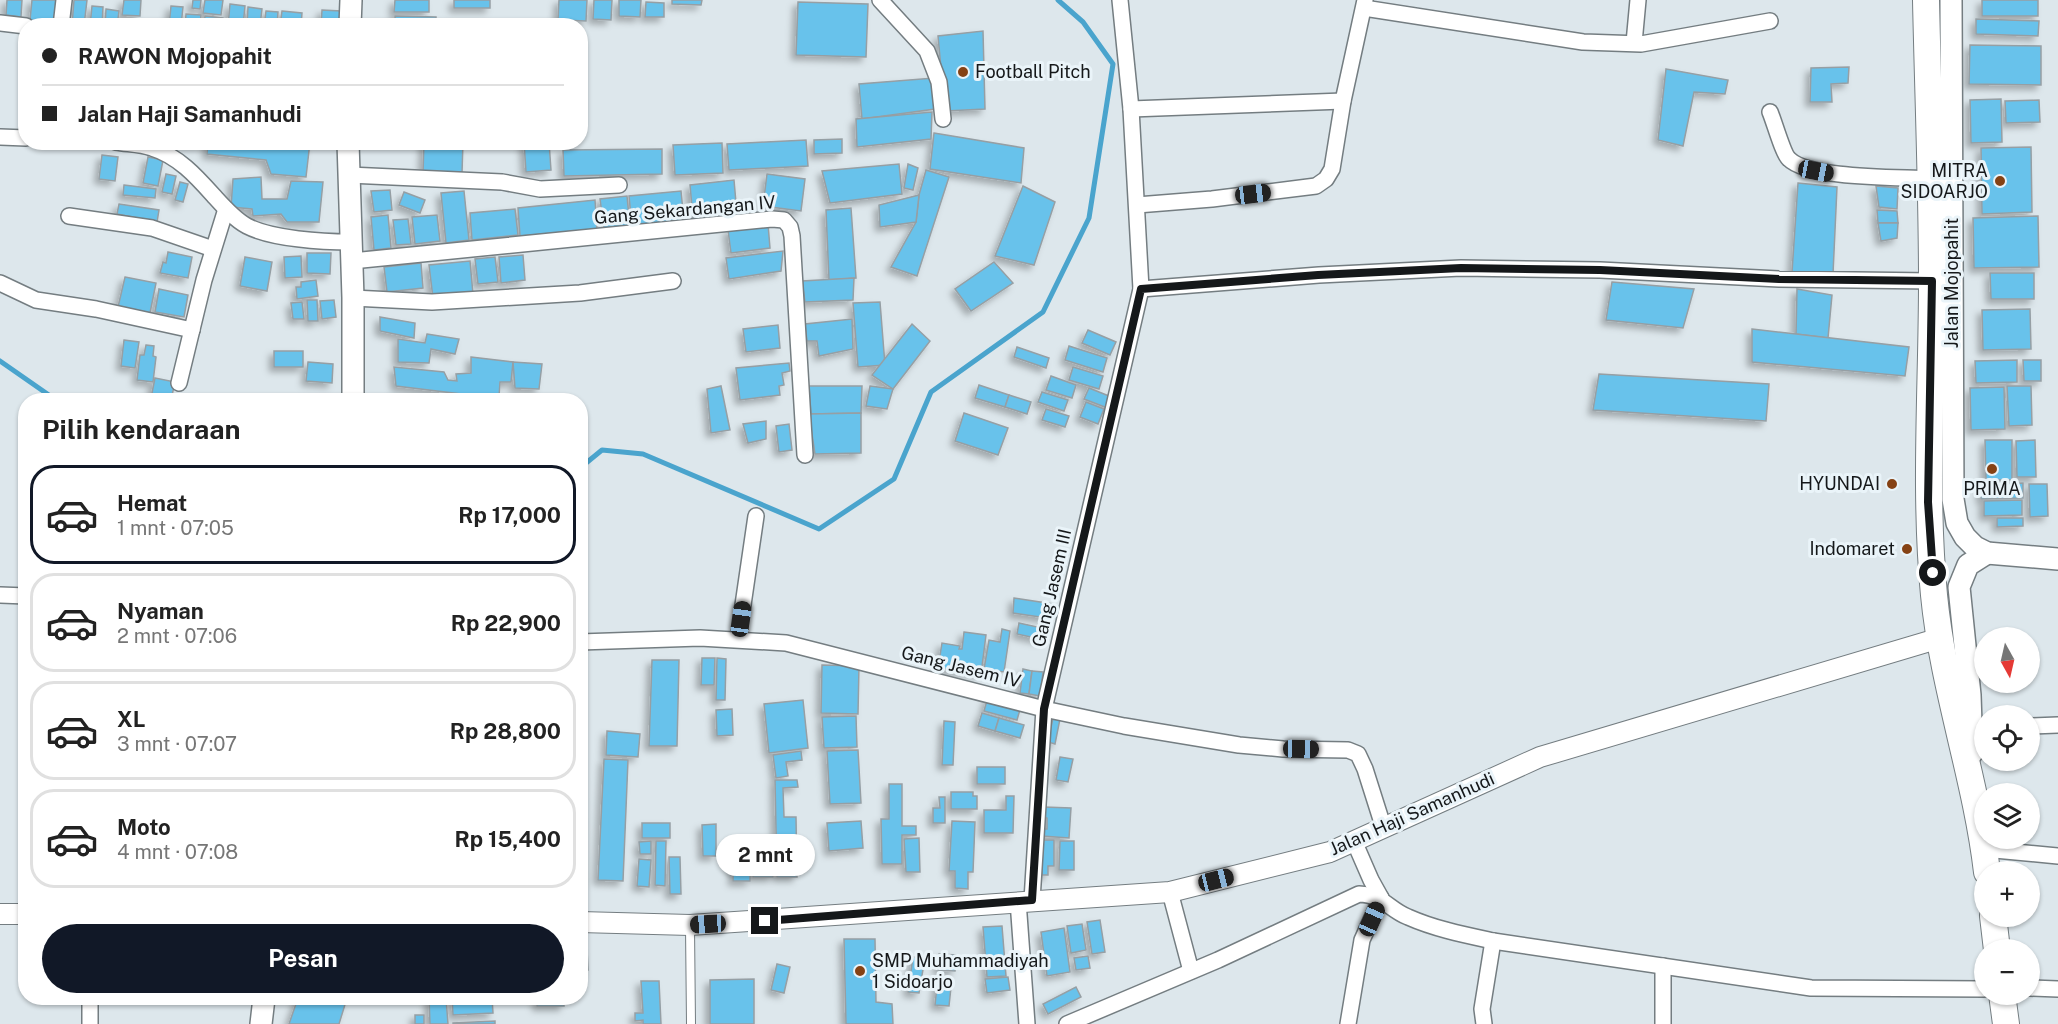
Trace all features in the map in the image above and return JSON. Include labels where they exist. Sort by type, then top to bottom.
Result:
[{"type":"highway","name":"Jalan Mojopahit","points":[[1926,0],[1932,281],[1928,502],[1934,596],[1952,699],[1973,785],[1986,860]]},
{"type":"highway","points":[[2004,1005],[2007,1024]]},
{"type":"main road","points":[[350,18],[351,0]]},
{"type":"main road","name":"Jalan Mojopahit","points":[[1951,0],[1953,499],[1957,523],[1965,537],[1975,547],[1987,553]]},
{"type":"main road","points":[[348,150],[353,298],[353,393]]},
{"type":"main road","points":[[1974,712],[1970,695],[1959,587],[1968,565],[1987,553],[2058,559]]},
{"type":"main road","points":[[1973,785],[1974,771]]},
{"type":"main road","points":[[261,1024],[263,1005]]},
{"type":"street","points":[[62,18],[64,0]]},
{"type":"street","points":[[880,0],[927,51],[939,82],[943,119]]},
{"type":"street","name":"Gang Jasem III","points":[[1027,1024],[1025,901],[1044,709],[1141,289],[1131,109],[1120,0]]},
{"type":"street","points":[[1634,43],[1638,0]]},
{"type":"street","points":[[1137,205],[1212,199],[1316,186],[1326,179],[1332,168],[1343,101],[1364,4],[1583,42],[1634,43],[1770,21]]},
{"type":"street","points":[[0,23],[18,25]]},
{"type":"street","points":[[1131,109],[1343,101]]},
{"type":"street","points":[[1770,112],[1788,159],[1804,168],[1829,173],[1930,178]]},
{"type":"street","points":[[0,137],[18,138]]},
{"type":"street","points":[[158,150],[170,155],[197,177],[226,209],[245,225],[261,233],[327,242],[352,252]]},
{"type":"street","points":[[349,175],[502,182],[540,189],[619,185]]},
{"type":"street","points":[[179,383],[213,249],[226,209]]},
{"type":"street","points":[[69,216],[152,228],[213,249]]},
{"type":"street","name":"Gang Sekardangan IV","points":[[352,252],[772,219],[784,220],[790,227],[792,236],[806,455]]},
{"type":"street","points":[[1141,289],[1318,275],[1461,268],[1600,270],[1779,279],[1932,281]]},
{"type":"street","points":[[353,298],[432,302],[580,293],[673,281]]},
{"type":"street","points":[[0,283],[36,300],[96,309],[192,330]]},
{"type":"street","points":[[738,639],[756,516]]},
{"type":"street","points":[[0,595],[18,596]]},
{"type":"street","name":"Gang Jasem IV","points":[[588,642],[700,638],[786,643],[1044,709],[1124,726],[1239,745],[1283,749],[1348,750],[1358,754],[1365,769],[1384,829]]},
{"type":"street","name":"Jalan Haji Samanhudi","points":[[588,922],[690,926],[1170,892],[1330,852],[1540,758],[1941,638]]},
{"type":"street","points":[[2040,726],[2058,725]]},
{"type":"street","points":[[1354,841],[1381,898]]},
{"type":"street","points":[[1986,860],[2058,856]]},
{"type":"street","points":[[1170,892],[1191,971]]},
{"type":"street","points":[[1067,1024],[1191,971],[1354,895],[1363,894],[1381,898],[1406,916],[1453,932],[1493,941],[1811,988],[1974,989]]},
{"type":"street","points":[[1348,1024],[1362,940],[1381,898]]},
{"type":"street","points":[[0,914],[18,914]]},
{"type":"street","points":[[1484,1024],[1482,1009],[1493,941]]},
{"type":"street","points":[[1663,966],[1663,1024]]},
{"type":"street","points":[[2040,988],[2058,989]]},
{"type":"street","points":[[90,1005],[90,1024]]},
{"type":"lane","points":[[690,926],[692,1024]]},
{"type":"building","points":[[7,0],[22,0],[21,17],[6,15]]},
{"type":"building","points":[[32,0],[60,0],[58,18],[30,18]]},
{"type":"building","points":[[74,0],[87,0],[85,18],[73,18]]},
{"type":"building","points":[[124,0],[141,0],[140,16],[122,15]]},
{"type":"building","points":[[193,0],[201,0],[200,9],[192,8]]},
{"type":"building","points":[[205,0],[223,0],[221,15],[203,13]]},
{"type":"building","points":[[395,0],[429,0],[429,12],[394,12]]},
{"type":"building","points":[[454,0],[490,0],[490,8],[454,8]]},
{"type":"building","points":[[559,0],[587,0],[586,18],[558,18]]},
{"type":"building","points":[[594,0],[612,0],[611,20],[593,19]]},
{"type":"building","points":[[619,0],[641,0],[640,17],[619,16]]},
{"type":"building","points":[[672,0],[702,0],[701,5],[672,4]]},
{"type":"building","points":[[1982,0],[2038,0],[2038,16],[1982,16]]},
{"type":"building","points":[[646,2],[664,3],[664,17],[645,17]]},
{"type":"building","points":[[798,2],[868,4],[866,57],[796,55]]},
{"type":"building","points":[[230,4],[245,6],[244,18],[229,18]]},
{"type":"building","points":[[92,6],[103,7],[102,18],[91,18]]},
{"type":"building","points":[[171,6],[183,7],[182,18],[170,18]]},
{"type":"building","points":[[248,7],[262,9],[261,18],[247,18]]},
{"type":"building","points":[[106,9],[119,11],[118,18],[105,18]]},
{"type":"building","points":[[322,10],[341,11],[341,18],[322,18]]},
{"type":"building","points":[[266,11],[278,12],[278,18],[265,18]]},
{"type":"building","points":[[282,11],[302,13],[302,18],[281,18]]},
{"type":"building","points":[[186,14],[201,15],[201,18],[186,18]]},
{"type":"building","points":[[395,16],[436,17],[436,18],[395,18]]},
{"type":"building","points":[[1976,19],[2039,21],[2038,36],[1976,34]]},
{"type":"building","name":"Football Pitch","points":[[983,31],[985,109],[945,111],[938,36]]},
{"type":"building","points":[[1970,45],[2041,46],[2041,85],[1969,84]]},
{"type":"building","points":[[1849,67],[1848,83],[1831,84],[1832,102],[1810,102],[1811,68]]},
{"type":"building","points":[[1666,69],[1728,80],[1725,94],[1694,92],[1683,146],[1658,140]]},
{"type":"building","points":[[934,78],[935,109],[862,119],[859,84]]},
{"type":"building","points":[[2001,99],[2002,142],[1971,143],[1970,100]]},
{"type":"building","points":[[2039,100],[2040,122],[2006,123],[2005,101]]},
{"type":"building","points":[[932,112],[931,139],[857,147],[856,119]]},
{"type":"building","points":[[934,133],[1024,148],[1021,183],[930,169]]},
{"type":"building","points":[[842,139],[842,153],[814,154],[814,140]]},
{"type":"building","points":[[806,140],[808,166],[729,170],[727,144]]},
{"type":"building","points":[[722,143],[723,173],[675,175],[673,145]]},
{"type":"building","points":[[2031,147],[2032,212],[1982,214],[1981,148]]},
{"type":"building","points":[[662,149],[662,174],[564,176],[563,150]]},
{"type":"building","points":[[207,150],[309,150],[306,177],[271,174],[266,160],[207,154]]},
{"type":"building","points":[[424,150],[463,150],[462,173],[423,172]]},
{"type":"building","points":[[525,150],[550,150],[551,170],[526,172]]},
{"type":"building","points":[[102,155],[118,157],[115,181],[99,179]]},
{"type":"building","points":[[148,157],[163,160],[158,186],[143,183]]},
{"type":"building","points":[[899,164],[902,194],[830,203],[822,171]]},
{"type":"building","points":[[908,164],[918,168],[913,190],[904,188]]},
{"type":"building","points":[[926,170],[949,177],[917,276],[891,267],[916,222],[919,195]]},
{"type":"building","points":[[166,174],[176,176],[172,194],[162,192]]},
{"type":"building","points":[[767,174],[805,179],[801,211],[763,206]]},
{"type":"building","points":[[261,177],[262,199],[287,199],[291,181],[323,182],[319,222],[287,222],[281,214],[253,216],[252,209],[231,207],[233,179]]},
{"type":"building","points":[[734,180],[737,214],[693,218],[690,185]]},
{"type":"building","points":[[180,182],[188,184],[183,202],[175,200]]},
{"type":"building","points":[[1798,183],[1837,187],[1833,274],[1792,272]]},
{"type":"building","points":[[124,185],[156,189],[155,198],[123,195]]},
{"type":"building","points":[[1023,186],[1055,202],[1034,265],[995,256]]},
{"type":"building","points":[[1876,186],[1898,188],[1897,209],[1879,207]]},
{"type":"building","points":[[390,190],[392,210],[374,212],[371,191]]},
{"type":"building","points":[[464,191],[469,240],[446,243],[441,193]]},
{"type":"building","points":[[681,191],[684,221],[632,227],[629,196]]},
{"type":"building","points":[[404,192],[425,200],[420,213],[399,205]]},
{"type":"building","points":[[919,195],[916,222],[880,227],[879,205]]},
{"type":"building","points":[[627,196],[630,227],[604,229],[600,199]]},
{"type":"building","points":[[595,200],[597,229],[520,236],[518,208]]},
{"type":"building","points":[[119,204],[159,210],[157,222],[117,214]]},
{"type":"building","points":[[851,208],[856,278],[829,280],[826,210]]},
{"type":"building","points":[[515,209],[518,235],[472,240],[470,213]]},
{"type":"building","points":[[1877,210],[1897,211],[1898,223],[1878,223]]},
{"type":"building","points":[[388,215],[391,248],[374,250],[371,217]]},
{"type":"building","points":[[437,215],[440,241],[415,244],[412,217]]},
{"type":"building","points":[[2038,216],[2039,267],[1974,268],[1973,218]]},
{"type":"building","points":[[408,219],[411,244],[396,245],[393,220]]},
{"type":"building","points":[[1878,223],[1898,223],[1897,238],[1881,241]]},
{"type":"building","points":[[768,224],[770,248],[731,253],[728,230]]},
{"type":"building","points":[[783,251],[781,271],[729,279],[726,258]]},
{"type":"building","points":[[168,252],[192,257],[188,278],[160,273],[163,262],[166,263]]},
{"type":"building","points":[[307,253],[331,253],[330,274],[307,273]]},
{"type":"building","points":[[523,255],[525,280],[501,283],[499,257]]},
{"type":"building","points":[[301,256],[302,277],[285,278],[284,257]]},
{"type":"building","points":[[245,257],[272,262],[267,291],[240,286]]},
{"type":"building","points":[[495,257],[498,282],[478,284],[475,259]]},
{"type":"building","points":[[470,261],[473,294],[433,298],[429,265]]},
{"type":"building","points":[[994,262],[1013,283],[971,311],[955,289]]},
{"type":"building","points":[[421,263],[423,288],[387,292],[384,267]]},
{"type":"building","points":[[1990,273],[2034,273],[2034,299],[1991,299]]},
{"type":"building","points":[[125,277],[156,283],[150,313],[118,307]]},
{"type":"building","points":[[854,278],[853,300],[805,302],[802,281]]},
{"type":"building","points":[[316,280],[318,296],[297,299],[296,287],[301,287],[301,282]]},
{"type":"building","points":[[1612,282],[1694,289],[1683,328],[1606,320]]},
{"type":"building","points":[[159,289],[188,295],[184,317],[155,312]]},
{"type":"building","points":[[1797,289],[1832,295],[1828,338],[1796,334]]},
{"type":"building","points":[[307,300],[317,300],[318,321],[308,321]]},
{"type":"building","points":[[334,300],[336,317],[322,319],[320,301]]},
{"type":"building","points":[[302,302],[304,319],[293,319],[291,303]]},
{"type":"building","points":[[880,302],[885,365],[858,367],[853,303]]},
{"type":"building","points":[[2030,309],[2031,349],[1983,350],[1982,310]]},
{"type":"building","points":[[380,317],[415,323],[414,338],[380,331]]},
{"type":"building","points":[[852,319],[853,349],[819,356],[817,341],[807,341],[805,324]]},
{"type":"building","points":[[912,324],[930,341],[893,389],[872,375]]},
{"type":"building","points":[[778,325],[780,348],[746,352],[743,329]]},
{"type":"building","points":[[1752,329],[1909,347],[1905,376],[1752,362]]},
{"type":"building","points":[[1088,330],[1116,342],[1110,355],[1082,343]]},
{"type":"building","points":[[427,334],[459,339],[455,354],[431,349],[429,363],[398,362],[398,339],[425,343]]},
{"type":"building","points":[[124,340],[139,342],[135,368],[121,366]]},
{"type":"building","points":[[146,345],[154,346],[153,356],[156,357],[153,382],[137,380],[140,355],[144,355]]},
{"type":"building","points":[[1069,346],[1107,358],[1103,372],[1065,360]]},
{"type":"building","points":[[1017,347],[1049,358],[1046,368],[1014,357]]},
{"type":"building","points":[[274,351],[303,351],[303,367],[274,367]]},
{"type":"building","points":[[471,357],[513,362],[511,382],[500,382],[499,393],[454,393],[396,386],[394,367],[444,372],[448,380],[457,381],[456,374],[471,373]]},
{"type":"building","points":[[2017,360],[2017,382],[1976,383],[1975,361]]},
{"type":"building","points":[[2023,360],[2041,360],[2041,381],[2024,381]]},
{"type":"building","points":[[308,362],[333,364],[332,383],[306,381]]},
{"type":"building","points":[[513,362],[542,364],[539,389],[515,388]]},
{"type":"building","points":[[789,363],[790,371],[782,373],[784,385],[779,386],[780,395],[740,400],[736,368]]},
{"type":"building","points":[[1073,367],[1103,376],[1099,389],[1069,380]]},
{"type":"building","points":[[1599,374],[1769,384],[1766,421],[1593,410]]},
{"type":"building","points":[[1051,376],[1076,385],[1072,398],[1046,390]]},
{"type":"building","points":[[155,378],[175,382],[173,393],[152,393]]},
{"type":"building","points":[[979,385],[1009,395],[1005,407],[975,398]]},
{"type":"building","points":[[721,386],[730,430],[711,433],[707,389]]},
{"type":"building","points":[[809,386],[862,386],[861,413],[811,414]]},
{"type":"building","points":[[870,386],[893,389],[887,409],[866,406]]},
{"type":"building","points":[[2007,386],[2031,386],[2032,425],[2009,426]]},
{"type":"building","points":[[2004,387],[2005,429],[1971,430],[1970,388]]},
{"type":"building","points":[[1089,388],[1114,398],[1110,409],[1084,399]]},
{"type":"building","points":[[1042,392],[1068,400],[1064,411],[1038,402]]},
{"type":"building","points":[[1009,395],[1031,402],[1027,414],[1005,407]]},
{"type":"building","points":[[1086,402],[1104,409],[1098,424],[1080,417]]},
{"type":"building","points":[[1046,409],[1069,416],[1065,427],[1042,420]]},
{"type":"building","points":[[861,413],[861,453],[815,454],[809,414]]},
{"type":"building","points":[[964,413],[1008,428],[998,455],[955,441]]},
{"type":"building","points":[[766,421],[766,439],[748,443],[743,424]]},
{"type":"building","points":[[789,424],[792,450],[779,452],[776,426]]},
{"type":"building","points":[[1985,440],[2012,440],[2012,480],[1986,480]]},
{"type":"building","points":[[2035,440],[2036,477],[2017,477],[2016,441]]},
{"type":"building","points":[[2023,483],[2023,498],[1981,499],[1981,484]]},
{"type":"building","points":[[2029,484],[2047,484],[2048,516],[2030,517]]},
{"type":"building","points":[[2022,500],[2022,515],[1984,516],[1984,501]]},
{"type":"building","points":[[1997,518],[2023,518],[2023,526],[1997,527]]},
{"type":"building","points":[[1014,598],[1053,604],[1053,610],[1048,609],[1047,618],[1013,613]]},
{"type":"building","points":[[1019,623],[1042,628],[1040,639],[1017,634]]},
{"type":"building","points":[[1002,629],[1010,631],[1004,672],[984,669],[989,640],[1000,642]]},
{"type":"building","points":[[964,632],[986,635],[981,674],[938,668],[942,643],[960,646],[959,649],[962,649]]},
{"type":"building","points":[[702,658],[715,658],[714,685],[701,685]]},
{"type":"building","points":[[717,658],[726,659],[725,700],[716,700]]},
{"type":"building","points":[[652,660],[679,660],[677,746],[649,746]]},
{"type":"building","points":[[822,665],[859,666],[858,714],[821,713]]},
{"type":"building","points":[[1023,669],[1032,671],[1029,694],[1020,693]]},
{"type":"building","points":[[1032,671],[1043,672],[1040,696],[1029,694]]},
{"type":"building","points":[[988,697],[1021,706],[1017,720],[984,711]]},
{"type":"building","points":[[803,700],[808,748],[769,753],[764,704]]},
{"type":"building","points":[[732,709],[733,735],[717,736],[716,710]]},
{"type":"building","points":[[982,713],[999,718],[995,731],[978,726]]},
{"type":"building","points":[[856,716],[857,747],[824,748],[822,717]]},
{"type":"building","points":[[999,718],[1024,725],[1020,738],[995,731]]},
{"type":"building","points":[[1053,718],[1060,719],[1055,744],[1048,742]]},
{"type":"building","points":[[944,721],[955,722],[953,765],[942,765]]},
{"type":"building","points":[[607,731],[640,734],[638,757],[606,755]]},
{"type":"building","points":[[858,750],[861,803],[830,804],[827,751]]},
{"type":"building","points":[[801,751],[802,760],[786,762],[788,776],[776,778],[773,755]]},
{"type":"building","points":[[1060,757],[1073,759],[1068,782],[1056,780]]},
{"type":"building","points":[[604,759],[628,760],[623,881],[598,880]]},
{"type":"building","points":[[977,767],[1005,767],[1005,784],[977,784]]},
{"type":"building","points":[[775,780],[797,780],[798,787],[783,788],[784,817],[796,817],[797,877],[777,877]]},
{"type":"building","points":[[889,784],[902,784],[902,826],[916,826],[916,835],[902,835],[902,864],[882,864],[881,819],[889,819]]},
{"type":"building","points":[[951,792],[973,792],[973,796],[977,796],[977,809],[951,809]]},
{"type":"building","points":[[1006,796],[1014,796],[1013,833],[984,833],[984,810],[1006,810]]},
{"type":"building","points":[[939,797],[945,797],[945,823],[933,823],[933,808],[940,808]]},
{"type":"building","points":[[1044,807],[1071,808],[1069,838],[1042,836],[1042,829],[1047,829],[1047,818],[1043,817]]},
{"type":"building","points":[[861,821],[863,848],[829,851],[827,823]]},
{"type":"building","points":[[952,821],[975,822],[973,872],[968,872],[968,889],[955,888],[955,871],[949,871]]},
{"type":"building","points":[[642,823],[670,823],[670,838],[642,838]]},
{"type":"building","points":[[716,824],[716,856],[703,856],[702,825]]},
{"type":"building","points":[[754,837],[773,837],[773,877],[753,877]]},
{"type":"building","points":[[733,838],[751,838],[750,881],[733,881]]},
{"type":"building","points":[[919,838],[920,872],[906,872],[904,839]]},
{"type":"building","points":[[1042,840],[1054,840],[1054,866],[1048,866],[1048,875],[1042,875]]},
{"type":"building","points":[[651,841],[651,854],[640,854],[639,842]]},
{"type":"building","points":[[656,841],[666,841],[665,886],[655,885]]},
{"type":"building","points":[[1060,841],[1074,841],[1074,870],[1059,870]]},
{"type":"building","points":[[669,857],[680,857],[681,894],[670,894]]},
{"type":"building","points":[[639,859],[651,860],[649,887],[637,886]]},
{"type":"building","points":[[1100,920],[1105,952],[1092,954],[1087,922]]},
{"type":"building","points":[[1082,924],[1086,950],[1071,953],[1067,926]]},
{"type":"building","points":[[1002,926],[1006,976],[987,977],[983,927]]},
{"type":"building","points":[[1064,928],[1070,972],[1047,976],[1041,932]]},
{"type":"building","name":"SMP Muhammadiyah 1 Sidoarjo","points":[[844,939],[875,939],[876,1002],[892,1004],[893,1024],[846,1024]]},
{"type":"building","points":[[939,954],[956,955],[955,971],[938,970]]},
{"type":"building","points":[[1088,956],[1090,968],[1076,970],[1074,958]]},
{"type":"building","points":[[913,957],[925,958],[919,993],[908,992]]},
{"type":"building","points":[[777,964],[790,967],[784,993],[771,990]]},
{"type":"building","points":[[938,977],[952,978],[949,1006],[935,1005]]},
{"type":"building","points":[[1008,977],[1010,990],[987,993],[985,979]]},
{"type":"building","points":[[754,979],[754,1024],[710,1024],[710,980]]},
{"type":"building","points":[[641,981],[659,981],[661,1024],[643,1024],[643,1020],[635,1021],[635,1013],[643,1013]]},
{"type":"building","points":[[1076,987],[1081,997],[1048,1014],[1043,1004]]},
{"type":"building","points":[[296,1005],[345,1005],[339,1024],[289,1024]]},
{"type":"building","points":[[429,1005],[447,1005],[448,1024],[430,1024]]},
{"type":"building","points":[[452,1005],[492,1005],[493,1013],[453,1015]]},
{"type":"building","points":[[537,1005],[564,1005],[564,1006]]},
{"type":"building","points":[[415,1015],[424,1015],[424,1024],[415,1024]]},
{"type":"building","points":[[495,1021],[495,1024],[453,1024],[453,1023]]},
{"type":"waterway","points":[[588,461],[602,450],[643,454],[819,529],[894,479],[931,392],[1043,312],[1089,218],[1113,64],[1083,22],[1058,0]]},
{"type":"waterway","points":[[0,361],[46,393]]},
{"type":"place","name":"Football Pitch","points":[[963,72]]},
{"type":"place","name":"MITRA SIDOARJO","points":[[2000,181]]},
{"type":"place","name":"PRIMA","points":[[1992,469]]},
{"type":"place","name":"HYUNDAI","points":[[1892,484]]},
{"type":"place","name":"Indomaret","points":[[1907,549]]},
{"type":"place","name":"SMP Muhammadiyah 1 Sidoarjo","points":[[860,971]]},
{"type":"route","points":[[765,921],[1032,900],[1044,709],[1141,289],[1318,275],[1461,268],[1600,270],[1779,279],[1932,281],[1928,502],[1933,573]]}]
